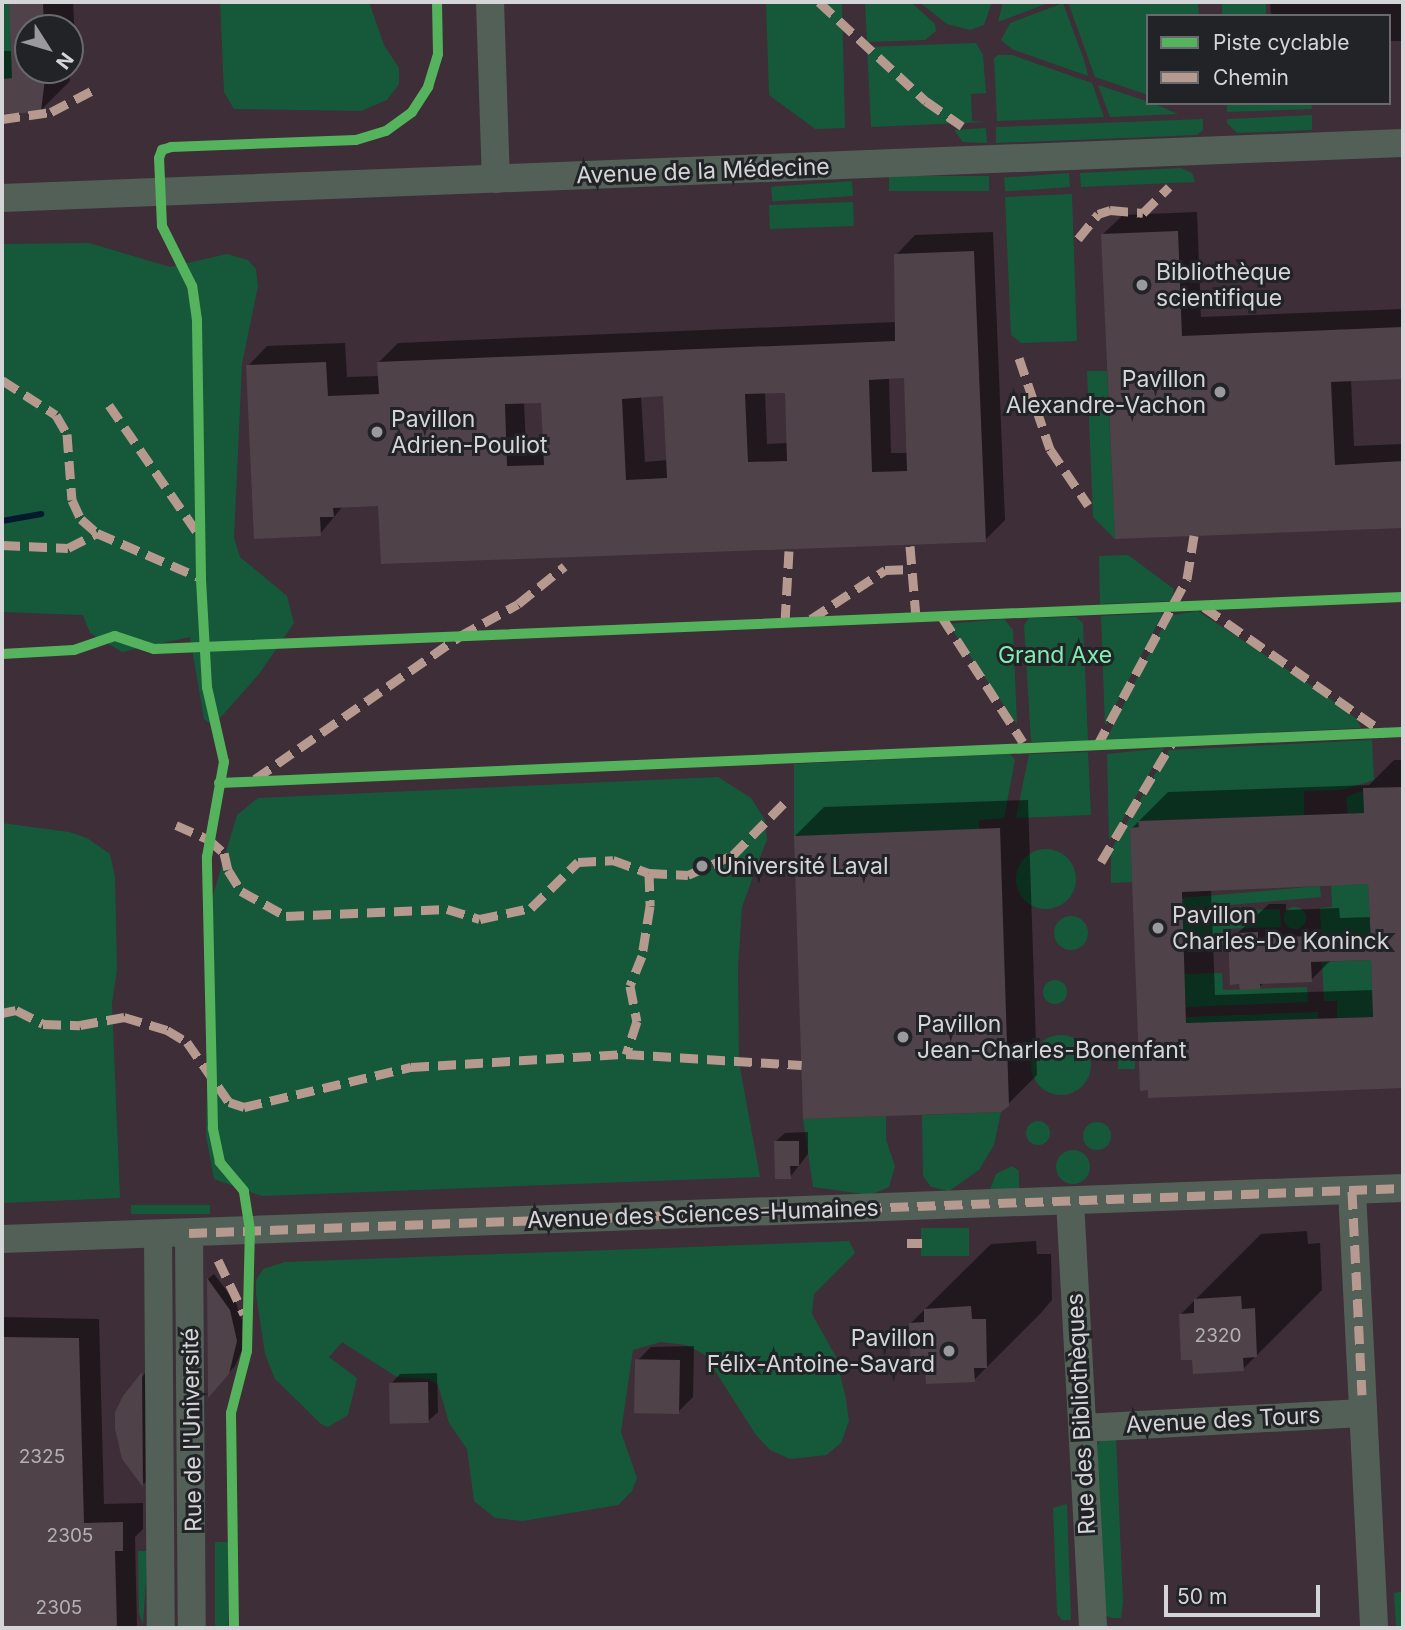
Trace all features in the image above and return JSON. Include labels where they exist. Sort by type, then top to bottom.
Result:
[{"type":"street","points":[[490,2],[496,179]]},
{"type":"street","name":"Avenue de la Médecine","points":[[2,198],[1403,144]]},
{"type":"street","name":"Avenue des Sciences-Humaines","points":[[2,1239],[1403,1188]]},
{"type":"street","points":[[1352,1191],[1374,1628]]},
{"type":"street","name":"Rue des Bibliothèques","points":[[1070,1201],[1076,1373],[1084,1428],[1093,1628]]},
{"type":"street","name":"Rue de l'Université","points":[[189,1233],[192,1628]]},
{"type":"street","name":"Rue de l'Université","points":[[158,1234],[161,1628]]},
{"type":"street","name":"Avenue des Tours","points":[[1084,1428],[1362,1404]]},
{"type":"shaded area","name":"Université Laval","points":[[2,2],[1403,2],[1403,1628],[2,1628]]},
{"type":"green space","points":[[2,2],[9,2],[12,78],[2,79]]},
{"type":"green space","points":[[220,2],[369,2],[384,45],[399,68],[399,84],[387,100],[361,111],[234,109],[224,92]]},
{"type":"green space","points":[[766,2],[842,2],[845,128],[815,129],[769,95]]},
{"type":"green space","points":[[865,2],[911,2],[935,24],[936,31],[925,40],[867,42]]},
{"type":"green space","points":[[919,2],[992,2],[984,25],[970,30],[947,24]]},
{"type":"green space","points":[[1003,2],[1051,2],[998,22]]},
{"type":"green space","points":[[1068,2],[1198,2],[1199,14],[1146,14],[1146,94],[1095,77]]},
{"type":"green space","points":[[1222,2],[1266,2],[1266,14],[1222,14]]},
{"type":"green space","points":[[1063,3],[1088,76],[1012,49],[1001,40],[1010,23]]},
{"type":"green space","points":[[976,43],[983,55],[986,93],[971,94],[972,121],[987,122],[871,127],[867,47]]},
{"type":"green space","points":[[998,55],[1012,55],[1092,83],[1104,117],[997,121],[994,58]]},
{"type":"green space","points":[[1098,85],[1146,101],[1146,105],[1157,105],[1178,114],[1110,117]]},
{"type":"green space","points":[[1227,105],[1311,105],[1312,109],[1227,112]]},
{"type":"green space","points":[[1312,115],[1312,130],[1237,133],[1227,123],[1227,119]]},
{"type":"green space","points":[[1203,119],[1203,130],[1197,135],[996,143],[996,127]]},
{"type":"green space","points":[[986,128],[987,143],[963,142],[954,130]]},
{"type":"green space","points":[[1181,168],[1192,173],[1195,182],[1081,187],[1080,173]]},
{"type":"green space","points":[[1069,173],[1070,187],[1005,192],[1004,178]]},
{"type":"green space","points":[[889,176],[989,176],[989,191],[889,191]]},
{"type":"green space","points":[[852,181],[853,196],[772,202],[771,187]]},
{"type":"green space","points":[[1072,194],[1077,341],[1021,343],[1011,335],[1005,197]]},
{"type":"green space","points":[[853,202],[854,226],[770,229],[769,205]]},
{"type":"green space","points":[[89,243],[170,267],[227,254],[248,260],[256,269],[258,286],[242,364],[234,538],[240,557],[287,596],[294,623],[259,674],[213,726],[204,719],[190,637],[122,652],[90,633],[83,615],[2,612],[2,244]]},
{"type":"green space","points":[[1087,371],[1107,371],[1115,539],[1093,517]]},
{"type":"green space","points":[[1128,555],[1174,589],[1171,601],[1100,604],[1099,556]]},
{"type":"green space","points":[[1198,611],[1318,690],[1357,719],[1361,728],[1106,740],[1168,616]]},
{"type":"green space","points":[[1162,615],[1105,726],[1101,616]]},
{"type":"green space","name":"Grand Axe","points":[[1076,617],[1083,623],[1088,741],[1031,742],[1024,625],[1029,618]]},
{"type":"green space","points":[[1004,619],[1013,630],[1017,724],[948,624]]},
{"type":"green space","points":[[1372,740],[1374,780],[1342,790],[1304,791],[1304,815],[1138,821],[1139,827],[1130,829],[1132,882],[1111,883],[1111,850],[1169,750]]},
{"type":"green space","points":[[1164,748],[1112,838],[1109,839],[1107,754]]},
{"type":"green space","points":[[1088,752],[1091,815],[1016,818],[1029,754]]},
{"type":"green space","points":[[1010,754],[1015,760],[1004,818],[979,820],[979,829],[794,836],[794,764]]},
{"type":"green space","points":[[718,777],[751,798],[765,820],[767,839],[742,907],[738,968],[739,1062],[760,1177],[262,1196],[214,1179],[206,1136],[211,902],[237,815],[258,798]]},
{"type":"green space","points":[[1363,791],[1364,813],[1348,813],[1346,797]]},
{"type":"green space","points":[[2,823],[69,832],[87,838],[110,854],[115,877],[117,970],[112,1003],[120,1198],[2,1203]]},
{"type":"green space","points":[[1046,849],[1063,854],[1071,862],[1076,879],[1071,896],[1063,904],[1046,909],[1029,904],[1021,896],[1016,879],[1021,862],[1029,854]]},
{"type":"green space","points":[[1368,884],[1371,944],[1322,946],[1320,908],[1332,907],[1331,885]]},
{"type":"green space","points":[[1320,886],[1321,897],[1182,909],[1182,898]]},
{"type":"green space","points":[[1295,907],[1303,910],[1306,918],[1303,926],[1295,929],[1287,926],[1284,918],[1287,910]]},
{"type":"green space","points":[[1280,909],[1281,927],[1223,929],[1223,945],[1183,946],[1182,912]]},
{"type":"green space","points":[[1071,916],[1083,921],[1088,933],[1083,945],[1071,950],[1059,945],[1054,933],[1059,921]]},
{"type":"green space","points":[[1371,960],[1373,1017],[1337,1018],[1337,1001],[1324,1001],[1322,962]]},
{"type":"green space","points":[[1222,973],[1223,990],[1307,987],[1308,1002],[1186,1007],[1184,974]]},
{"type":"green space","points":[[1055,980],[1063,984],[1067,992],[1063,1000],[1055,1004],[1047,1000],[1043,992],[1047,984]]},
{"type":"green space","points":[[1318,1012],[1318,1019],[1186,1023],[1186,1017]]},
{"type":"green space","points":[[1061,1035],[1078,1040],[1086,1048],[1091,1065],[1086,1082],[1078,1090],[1061,1095],[1044,1090],[1036,1082],[1031,1065],[1036,1048],[1044,1040]]},
{"type":"green space","points":[[1118,1044],[1135,1044],[1135,1069],[1118,1069]]},
{"type":"green space","points":[[1001,1112],[994,1145],[979,1170],[949,1191],[931,1187],[923,1176],[922,1115]]},
{"type":"green space","points":[[886,1116],[886,1140],[895,1166],[889,1187],[870,1195],[813,1187],[803,1119]]},
{"type":"green space","points":[[1038,1121],[1049,1128],[1050,1133],[1043,1144],[1038,1145],[1027,1138],[1026,1133],[1033,1122]]},
{"type":"green space","points":[[1097,1122],[1107,1126],[1111,1136],[1107,1146],[1097,1150],[1087,1146],[1083,1136],[1087,1126]]},
{"type":"green space","points":[[1073,1150],[1085,1155],[1090,1167],[1085,1179],[1073,1184],[1061,1179],[1056,1167],[1061,1155]]},
{"type":"green space","points":[[1012,1166],[1019,1171],[1019,1190],[990,1189],[996,1174]]},
{"type":"green space","points":[[131,1205],[210,1205],[210,1214],[131,1214]]},
{"type":"green space","points":[[921,1228],[969,1228],[969,1256],[921,1256]]},
{"type":"green space","points":[[849,1241],[855,1253],[814,1294],[812,1314],[836,1357],[846,1399],[849,1421],[841,1443],[826,1455],[790,1459],[770,1450],[756,1435],[705,1355],[686,1345],[661,1342],[633,1350],[621,1432],[637,1478],[632,1491],[618,1505],[523,1521],[495,1518],[474,1501],[467,1449],[449,1423],[438,1385],[429,1379],[397,1377],[342,1342],[329,1357],[357,1378],[348,1415],[328,1427],[321,1424],[275,1379],[265,1354],[256,1294],[256,1280],[263,1269],[285,1262]]},
{"type":"green space","points":[[1116,1436],[1123,1603],[1121,1618],[1104,1615],[1097,1445],[1103,1438]]},
{"type":"green space","points":[[1067,1504],[1071,1620],[1062,1620],[1057,1614],[1053,1508]]},
{"type":"green space","points":[[215,1542],[228,1542],[228,1628],[215,1628]]},
{"type":"green space","points":[[138,1551],[148,1551],[143,1625],[139,1613]]},
{"type":"green space","points":[[1403,1591],[1403,1628],[1396,1628],[1394,1593]]},
{"type":"building","points":[[9,2],[43,2],[43,14],[14,14],[14,84],[44,84],[41,112],[2,114],[2,79],[12,78]]},
{"type":"building","name":"Pavillon Alexandre-Vachon","points":[[1178,231],[1182,336],[1403,327],[1403,379],[1331,382],[1335,465],[1403,461],[1403,528],[1115,539],[1101,234]]},
{"type":"building","name":"Pavillon Adrien-Pouliot","points":[[974,251],[986,542],[381,564],[378,506],[333,508],[334,517],[320,517],[321,536],[254,539],[246,365],[326,362],[328,396],[379,394],[377,362],[895,341],[894,254]],"holes":[[[904,378],[907,471],[872,472],[869,380]],[[785,393],[787,461],[748,462],[745,394]],[[663,396],[667,478],[626,480],[622,399]],[[541,403],[544,465],[507,466],[505,404]]]},
{"type":"building","name":"Pavillon Charles-De Koninck","points":[[1403,787],[1403,1088],[1148,1098],[1148,1090],[1140,1091],[1130,828],[1139,827],[1138,821],[1364,813],[1363,788]],"holes":[[[1368,884],[1371,944],[1311,946],[1311,936],[1258,938],[1258,932],[1238,933],[1238,939],[1229,939],[1229,960],[1230,985],[1239,984],[1240,990],[1260,989],[1260,984],[1312,982],[1311,962],[1371,960],[1373,1017],[1186,1023],[1182,892]]]},
{"type":"building","name":"Pavillon Jean-Charles-Bonenfant","points":[[1000,828],[1009,1106],[1001,1112],[803,1119],[794,836]]},
{"type":"building","points":[[774,1141],[799,1141],[799,1166],[790,1166],[791,1179],[775,1179]]},
{"type":"building","points":[[207,1278],[230,1310],[237,1341],[229,1374],[208,1398]]},
{"type":"building","points":[[1241,1296],[1242,1309],[1255,1308],[1257,1357],[1243,1358],[1244,1371],[1193,1374],[1192,1360],[1181,1360],[1179,1314],[1194,1313],[1194,1299]]},
{"type":"building","name":"Pavillon Félix-Antoine-Savard","points":[[971,1306],[972,1319],[986,1319],[987,1368],[974,1368],[975,1382],[926,1384],[925,1370],[911,1371],[909,1323],[924,1322],[924,1309]]},
{"type":"building","points":[[2,1337],[79,1338],[84,1523],[123,1522],[123,1551],[115,1551],[117,1628],[2,1628]]},
{"type":"building","points":[[635,1359],[680,1360],[679,1414],[634,1413]]},
{"type":"building","points":[[142,1372],[143,1487],[122,1459],[115,1429],[115,1412],[123,1396]]},
{"type":"building","points":[[428,1382],[429,1423],[390,1424],[389,1383]]},
{"type":"waterway","points":[[2,521],[41,514]]},
{"type":"marked path","points":[[819,2],[926,101],[962,126]]},
{"type":"marked path","points":[[2,119],[51,112],[93,90]]},
{"type":"marked path","points":[[1078,239],[1098,214],[1110,210],[1143,213],[1169,187]]},
{"type":"marked path","points":[[1019,358],[1050,449],[1088,505]]},
{"type":"marked path","points":[[2,380],[56,415],[67,434],[72,500],[81,519],[97,533],[201,578]]},
{"type":"marked path","points":[[109,405],[199,535]]},
{"type":"marked path","points":[[2,545],[68,548],[97,533]]},
{"type":"marked path","points":[[1097,746],[1187,579],[1194,536]]},
{"type":"marked path","points":[[910,546],[916,618]]},
{"type":"marked path","points":[[785,622],[789,551]]},
{"type":"marked path","points":[[255,779],[460,636],[518,604],[565,566]]},
{"type":"marked path","points":[[811,619],[885,570],[912,569]]},
{"type":"marked path","points":[[1204,607],[1386,734]]},
{"type":"marked path","points":[[942,617],[1023,742]]},
{"type":"marked path","points":[[1101,862],[1172,743]]},
{"type":"marked path","points":[[649,873],[688,875],[733,855],[788,799]]},
{"type":"marked path","points":[[176,825],[208,839],[224,853],[228,870],[241,891],[286,916],[447,909],[480,919],[531,908],[578,862],[613,860],[649,873],[650,906],[642,956],[630,986],[637,1021],[626,1054]]},
{"type":"marked path","points":[[2,1013],[16,1010],[43,1024],[80,1025],[124,1017],[167,1030],[187,1042],[229,1102],[244,1107],[411,1067],[626,1054],[802,1065]]},
{"type":"marked path","points":[[189,1233],[1403,1188]]},
{"type":"marked path","points":[[1352,1191],[1362,1395]]},
{"type":"marked path","points":[[907,1243],[922,1243]]},
{"type":"marked path","points":[[218,1260],[244,1314]]},
{"type":"cycle path","points":[[234,1628],[231,1413],[247,1351],[250,1230],[244,1191],[220,1162],[213,1128],[207,857],[224,762],[207,687],[201,578],[197,320],[192,286],[162,226],[159,158],[162,150],[171,147],[356,140],[386,131],[412,112],[428,87],[438,54],[437,2]]},
{"type":"cycle path","points":[[2,654],[74,650],[115,636],[154,649],[1403,597]]},
{"type":"cycle path","points":[[219,783],[1403,732]]},
{"type":"place","name":"Bibliothèque scientifique","points":[[1142,285]]},
{"type":"place","name":"Pavillon Alexandre-Vachon","points":[[1220,392]]},
{"type":"place","name":"Pavillon Adrien-Pouliot","points":[[377,432]]},
{"type":"place","name":"Université Laval","points":[[702,866]]},
{"type":"place","name":"Pavillon Charles-De Koninck","points":[[1158,928]]},
{"type":"place","name":"Pavillon Jean-Charles-Bonenfant","points":[[903,1037]]},
{"type":"place","name":"Pavillon Félix-Antoine-Savard","points":[[949,1351]]}]
